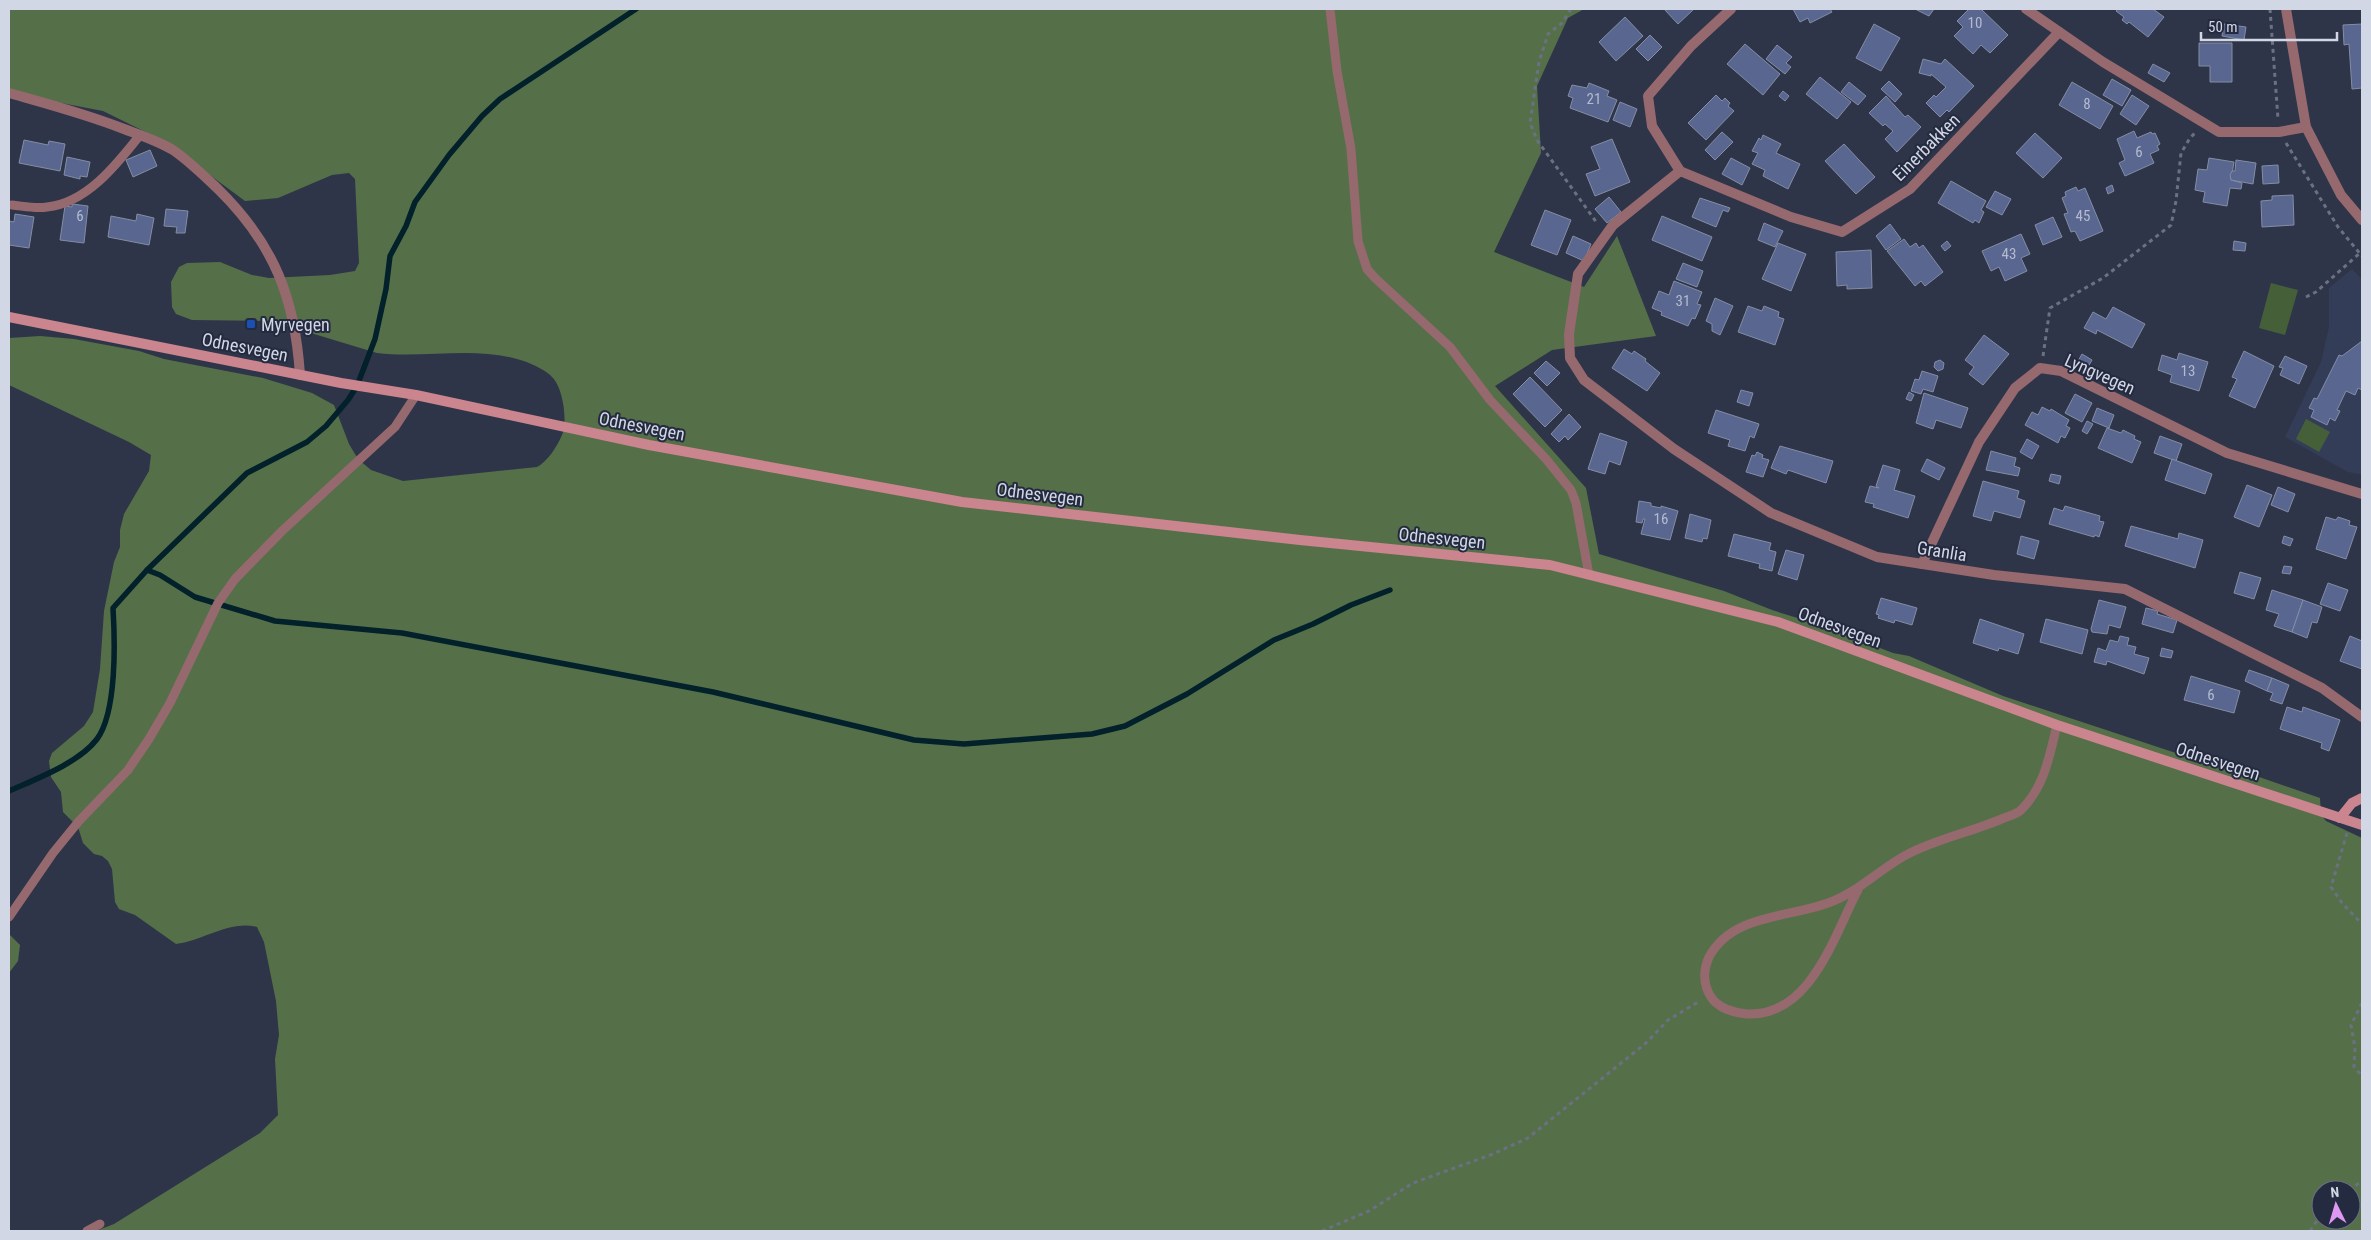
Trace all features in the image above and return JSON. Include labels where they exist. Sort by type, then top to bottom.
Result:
[{"type":"main road","name":"Odnesvegen","points":[[9,317],[300,375],[416,395],[649,445],[962,502],[1300,540],[1550,565],[1778,622],[2057,725],[2362,825]]},
{"type":"main road","points":[[2344,819],[2352,803],[2362,798]]},
{"type":"street","points":[[1606,235],[1613,225],[1680,171],[1652,126],[1648,96],[1691,46],[1731,9]]},
{"type":"street","points":[[2026,9],[2103,62],[2219,132],[2279,132],[2306,127]]},
{"type":"street","points":[[2286,9],[2306,127],[2341,195],[2362,220]]},
{"type":"street","name":"Einerbakken","points":[[1680,171],[1791,217],[1842,232],[1910,190],[2059,32]]},
{"type":"street","points":[[9,93],[84,114],[140,134],[172,150],[202,174],[228,199],[260,238],[276,266],[285,292],[298,345],[300,375]]},
{"type":"street","name":"Granlia","points":[[1606,235],[1578,274],[1569,334],[1570,358],[1584,380],[1674,449],[1771,514],[1877,557],[1994,576],[2125,589],[2322,688],[2362,717]]},
{"type":"street","name":"Lyngvegen","points":[[1922,564],[1979,442],[2015,388],[2040,368],[2061,371],[2227,453],[2362,494]]},
{"type":"lane","points":[[1330,9],[1351,149],[1354,202],[1360,254],[1375,278],[1450,347],[1490,400],[1546,459],[1571,490],[1576,503],[1589,575]]},
{"type":"lane","points":[[12,205],[47,207],[75,198],[95,184],[122,157],[140,134]]},
{"type":"lane","points":[[9,917],[53,853],[128,770],[149,739],[170,703],[218,602],[235,579],[282,531],[395,427],[416,395]]},
{"type":"lane","points":[[1858,890],[1822,966],[1802,990],[1781,1007],[1765,1012],[1736,1013],[1722,1007],[1709,995],[1705,981],[1705,965],[1717,945],[1732,931],[1753,922],[1829,903],[1858,890],[1886,867],[1911,852],[2020,811],[2043,780],[2057,725]]},
{"type":"lane","points":[[2352,803],[2362,806]]},
{"type":"lane","points":[[86,1231],[100,1224]]},
{"type":"path","points":[[1572,9],[1562,23],[1548,34],[1539,62],[1530,123],[1542,148],[1606,235]]},
{"type":"path","points":[[2040,368],[2050,308],[2102,278],[2171,225],[2176,201],[2181,153],[2190,138],[2206,124]]},
{"type":"path","points":[[2306,297],[2316,292],[2360,253]]},
{"type":"path","points":[[2344,819],[2344,848],[2331,887],[2342,903],[2362,924]]},
{"type":"path","points":[[1322,1231],[1369,1211],[1413,1183],[1493,1154],[1528,1138],[1646,1043],[1668,1020],[1709,995]]},
{"type":"path","points":[[2362,1003],[2352,1025],[2355,1048],[2354,1067],[2362,1076]]},
{"type":"shaded area","points":[[2352,269],[2362,279],[2362,474],[2348,472],[2285,437],[2321,362],[2329,327],[2329,288]]},
{"type":"green space","points":[[9,9],[1584,9],[1568,18],[1537,86],[1541,153],[1494,252],[1584,287],[1617,236],[1656,336],[1552,350],[1495,386],[1586,488],[1599,554],[1724,591],[1893,653],[1909,656],[2003,696],[2191,758],[2233,768],[2320,798],[2321,815],[2326,821],[2362,838],[2362,1231],[96,1231],[114,1224],[260,1133],[278,1115],[275,1059],[279,1035],[276,1001],[264,942],[257,927],[236,926],[176,944],[135,915],[119,909],[115,902],[112,869],[108,861],[102,856],[94,854],[83,843],[78,827],[63,812],[61,792],[51,777],[49,761],[52,753],[84,726],[93,712],[100,669],[104,611],[114,562],[120,547],[120,530],[124,514],[149,471],[151,455],[129,442],[9,385],[9,338],[40,336],[74,339],[263,378],[312,393],[334,405],[349,444],[358,459],[371,470],[403,481],[537,467],[555,449],[560,440],[565,422],[562,396],[552,377],[529,363],[511,357],[473,353],[377,353],[271,321],[192,320],[176,314],[172,307],[171,282],[179,267],[187,263],[220,262],[252,275],[269,278],[330,275],[355,271],[359,263],[355,179],[349,173],[332,175],[278,198],[245,201],[164,141],[103,111],[9,93]]},
{"type":"green space","points":[[2271,283],[2298,290],[2285,335],[2259,328]]},
{"type":"green space","points":[[2306,419],[2330,432],[2319,452],[2296,439]]},
{"type":"green space","points":[[9,934],[20,945],[18,961],[9,973]]},
{"type":"building","points":[[1664,9],[1694,9],[1678,24]]},
{"type":"building","points":[[1793,9],[1830,9],[1832,12],[1810,23],[1808,18],[1800,22]]},
{"type":"building","points":[[1915,9],[1934,9],[1929,16]]},
{"type":"building","points":[[1969,9],[1981,9],[2008,35],[1990,53],[1981,45],[1973,54],[1954,36],[1963,27],[1957,21]]},
{"type":"building","points":[[2118,9],[2153,9],[2164,17],[2148,37],[2129,22],[2127,24],[2122,20],[2124,17],[2116,11]]},
{"type":"building","points":[[1625,17],[1643,36],[1616,61],[1599,42]]},
{"type":"building","points":[[1874,24],[1900,38],[1881,71],[1856,58]]},
{"type":"building","points":[[2224,24],[2246,27],[2244,40],[2222,36]]},
{"type":"building","points":[[2362,24],[2362,88],[2352,89],[2349,44],[2344,45],[2343,25]]},
{"type":"building","points":[[1650,35],[1662,47],[1648,61],[1636,49]]},
{"type":"building","points":[[2199,43],[2232,43],[2232,82],[2210,82],[2210,66],[2199,66]]},
{"type":"building","points":[[1745,44],[1780,74],[1763,95],[1727,64]]},
{"type":"building","points":[[1777,45],[1792,57],[1786,63],[1791,67],[1785,74],[1766,59]]},
{"type":"building","points":[[1923,59],[1941,64],[1945,59],[1974,86],[1949,112],[1947,110],[1940,117],[1926,103],[1934,95],[1936,97],[1946,87],[1931,74],[1931,76],[1919,73]]},
{"type":"building","points":[[2153,64],[2170,73],[2164,82],[2148,73]]},
{"type":"building","points":[[1820,77],[1851,102],[1837,119],[1806,94]]},
{"type":"building","points":[[2112,79],[2131,90],[2122,106],[2103,95]]},
{"type":"building","points":[[1889,81],[1902,94],[1895,102],[1881,89]]},
{"type":"building","points":[[1849,82],[1866,96],[1858,105],[1841,92]]},
{"type":"building","points":[[2072,82],[2113,106],[2100,129],[2059,105]]},
{"type":"building","points":[[1589,83],[1609,91],[1607,96],[1617,100],[1608,122],[1570,108],[1573,98],[1568,96],[1572,85],[1587,88]]},
{"type":"building","points":[[1783,91],[1789,96],[1785,101],[1779,96]]},
{"type":"building","points":[[1716,95],[1722,101],[1725,98],[1730,103],[1728,106],[1734,111],[1706,140],[1688,123]]},
{"type":"building","points":[[2132,95],[2149,106],[2136,125],[2120,114]]},
{"type":"building","points":[[1886,96],[1905,117],[1908,115],[1921,127],[1897,152],[1885,139],[1893,131],[1885,124],[1883,126],[1869,113]]},
{"type":"building","points":[[1620,102],[1637,109],[1630,127],[1613,120]]},
{"type":"building","points":[[2134,131],[2137,138],[2151,132],[2152,134],[2155,133],[2160,144],[2157,146],[2159,150],[2150,154],[2154,163],[2125,176],[2119,163],[2125,160],[2117,139]]},
{"type":"building","points":[[1722,132],[1733,142],[1715,160],[1705,150]]},
{"type":"building","points":[[2035,133],[2062,158],[2043,178],[2016,153]]},
{"type":"building","points":[[1763,135],[1781,144],[1776,153],[1800,164],[1788,189],[1763,176],[1765,170],[1752,164],[1758,153],[1752,151],[1759,138],[1761,140]]},
{"type":"building","points":[[1612,139],[1630,182],[1595,196],[1586,174],[1600,169],[1591,147]]},
{"type":"building","points":[[24,140],[48,145],[49,141],[65,144],[60,171],[19,163]]},
{"type":"building","points":[[1844,144],[1875,177],[1856,194],[1825,161]]},
{"type":"building","points":[[150,150],[157,166],[133,177],[126,160]]},
{"type":"building","points":[[67,157],[90,162],[87,177],[80,176],[80,179],[64,175]]},
{"type":"building","points":[[1731,158],[1750,168],[1742,185],[1722,174]]},
{"type":"building","points":[[2209,158],[2234,162],[2231,180],[2242,183],[2241,189],[2230,188],[2227,206],[2203,202],[2205,192],[2195,190],[2198,169],[2207,170]]},
{"type":"building","points":[[2236,160],[2256,163],[2253,184],[2231,180],[2230,175],[2232,171],[2235,171]]},
{"type":"building","points":[[2278,165],[2279,183],[2263,184],[2262,166]]},
{"type":"building","points":[[1951,181],[1986,201],[1981,210],[1984,212],[1979,223],[1975,220],[1973,223],[1938,203]]},
{"type":"building","points":[[2112,185],[2114,191],[2108,194],[2106,188]]},
{"type":"building","points":[[2076,187],[2078,191],[2085,188],[2103,231],[2080,241],[2075,231],[2071,232],[2064,214],[2068,213],[2062,198],[2066,196],[2065,192]]},
{"type":"building","points":[[1995,191],[2011,199],[2002,215],[1986,207]]},
{"type":"building","points":[[2293,195],[2294,225],[2262,227],[2261,201],[2272,200],[2272,196]]},
{"type":"building","points":[[1609,197],[1621,212],[1607,223],[1595,209]]},
{"type":"building","points":[[1700,198],[1730,208],[1728,212],[1723,210],[1716,227],[1692,217]]},
{"type":"building","points":[[72,204],[88,206],[84,243],[60,240],[65,206],[72,207]]},
{"type":"building","points":[[166,209],[188,211],[185,233],[176,233],[177,227],[164,226]]},
{"type":"building","points":[[1545,210],[1571,220],[1557,255],[1531,245]]},
{"type":"building","points":[[15,214],[34,217],[29,248],[9,245],[9,221],[14,222]]},
{"type":"building","points":[[137,214],[154,218],[149,245],[108,237],[111,216],[136,221]]},
{"type":"building","points":[[1662,216],[1712,237],[1702,261],[1652,240]]},
{"type":"building","points":[[2053,217],[2062,237],[2043,245],[2035,225]]},
{"type":"building","points":[[1764,223],[1783,231],[1775,247],[1758,240]]},
{"type":"building","points":[[1890,224],[1901,239],[1886,250],[1876,236]]},
{"type":"building","points":[[2021,234],[2030,254],[2021,258],[2027,271],[2005,281],[1999,267],[1991,271],[1982,251]]},
{"type":"building","points":[[1573,236],[1591,244],[1584,261],[1566,253]]},
{"type":"building","points":[[1904,239],[1910,247],[1916,243],[1919,248],[1923,245],[1943,272],[1925,286],[1921,281],[1915,286],[1887,251]]},
{"type":"building","points":[[1947,241],[1951,246],[1945,251],[1941,246]]},
{"type":"building","points":[[2234,241],[2246,243],[2245,251],[2233,250]]},
{"type":"building","points":[[1778,243],[1806,254],[1791,291],[1762,279]]},
{"type":"building","points":[[1871,250],[1872,288],[1847,289],[1847,285],[1837,286],[1836,252]]},
{"type":"building","points":[[1683,263],[1703,271],[1697,287],[1676,279]]},
{"type":"building","points":[[1674,281],[1702,292],[1697,304],[1701,305],[1695,319],[1692,318],[1688,326],[1661,315],[1662,312],[1652,308],[1659,291],[1669,295]]},
{"type":"building","points":[[1715,298],[1733,306],[1720,335],[1712,331],[1712,324],[1706,321]]},
{"type":"building","points":[[1748,306],[1762,311],[1764,306],[1779,312],[1778,317],[1784,319],[1775,345],[1738,332]]},
{"type":"building","points":[[2113,307],[2145,324],[2132,348],[2097,330],[2096,334],[2084,328],[2093,312],[2106,319]]},
{"type":"building","points":[[1984,335],[2009,354],[1983,385],[1969,374],[1974,367],[1965,360]]},
{"type":"building","points":[[2362,341],[2362,390],[2358,388],[2355,395],[2346,391],[2337,410],[2340,411],[2335,421],[2330,418],[2327,425],[2311,417],[2314,410],[2309,408],[2314,398],[2317,399],[2339,355],[2342,356]]},
{"type":"building","points":[[1624,349],[1632,354],[1634,351],[1646,359],[1645,361],[1660,373],[1647,391],[1612,368]]},
{"type":"building","points":[[2244,351],[2274,366],[2255,408],[2229,396],[2237,379],[2232,377]]},
{"type":"building","points":[[2179,353],[2208,362],[2199,391],[2170,382],[2172,375],[2158,370],[2162,355],[2177,360]]},
{"type":"building","points":[[2082,354],[2092,360],[2088,367],[2078,361]]},
{"type":"building","points":[[2285,356],[2307,366],[2299,384],[2280,375],[2283,368],[2279,367]]},
{"type":"building","points":[[1940,360],[1944,363],[1943,369],[1938,371],[1934,367],[1935,362]]},
{"type":"building","points":[[1546,361],[1560,373],[1547,386],[1534,373]]},
{"type":"building","points":[[1922,371],[1938,376],[1933,392],[1923,389],[1921,394],[1911,391],[1915,379],[1919,380]]},
{"type":"building","points":[[1530,377],[1562,410],[1545,427],[1513,394]]},
{"type":"building","points":[[1741,390],[1753,393],[1749,406],[1737,402]]},
{"type":"building","points":[[1909,392],[1914,395],[1911,401],[1906,399]]},
{"type":"building","points":[[1924,393],[1968,408],[1961,428],[1936,420],[1933,429],[1916,423]]},
{"type":"building","points":[[2075,394],[2092,403],[2082,422],[2065,413]]},
{"type":"building","points":[[2042,407],[2050,411],[2051,409],[2069,420],[2066,426],[2070,428],[2065,438],[2061,436],[2058,443],[2025,425],[2032,412],[2038,415]]},
{"type":"building","points":[[2097,408],[2114,415],[2109,428],[2092,421]]},
{"type":"building","points":[[1716,410],[1759,424],[1754,438],[1750,436],[1745,451],[1728,446],[1730,440],[1708,433]]},
{"type":"building","points":[[1569,414],[1581,427],[1568,440],[1565,436],[1559,442],[1551,434]]},
{"type":"building","points":[[2087,421],[2093,424],[2087,434],[2082,431]]},
{"type":"building","points":[[2107,428],[2121,433],[2123,430],[2135,436],[2134,439],[2141,442],[2132,463],[2098,448]]},
{"type":"building","points":[[1600,433],[1627,442],[1620,465],[1609,461],[1605,474],[1588,469]]},
{"type":"building","points":[[2160,436],[2182,444],[2176,461],[2154,453]]},
{"type":"building","points":[[2027,439],[2039,446],[2032,459],[2020,452]]},
{"type":"building","points":[[1780,446],[1833,461],[1826,483],[1788,470],[1786,474],[1771,468]]},
{"type":"building","points":[[1991,451],[2016,458],[2014,466],[2020,468],[2018,476],[1986,470]]},
{"type":"building","points":[[1757,452],[1763,455],[1762,458],[1769,460],[1763,477],[1746,472],[1752,455],[1755,456]]},
{"type":"building","points":[[1927,459],[1945,468],[1939,480],[1921,471]]},
{"type":"building","points":[[2172,459],[2212,474],[2205,494],[2165,480]]},
{"type":"building","points":[[1883,465],[1900,470],[1894,490],[1915,496],[1908,518],[1873,507],[1874,504],[1865,502],[1870,486],[1879,488],[1876,486]]},
{"type":"building","points":[[2051,474],[2061,476],[2059,484],[2049,481]]},
{"type":"building","points":[[1983,481],[2019,491],[2017,498],[2025,501],[2020,518],[1994,511],[1991,521],[1973,516]]},
{"type":"building","points":[[2247,485],[2272,495],[2259,527],[2234,517]]},
{"type":"building","points":[[2278,487],[2295,494],[2288,512],[2271,505]]},
{"type":"building","points":[[1639,501],[1651,503],[1651,506],[1661,508],[1661,506],[1678,511],[1670,540],[1641,534],[1645,519],[1643,519],[1642,523],[1636,522]]},
{"type":"building","points":[[2065,506],[2100,516],[2099,521],[2104,522],[2099,537],[2049,524],[2054,508],[2063,511]]},
{"type":"building","points":[[1690,514],[1711,520],[1707,539],[1703,538],[1702,542],[1685,538]]},
{"type":"building","points":[[2326,517],[2336,520],[2338,517],[2350,521],[2349,525],[2357,527],[2346,559],[2316,549]]},
{"type":"building","points":[[2131,526],[2178,539],[2179,533],[2203,540],[2195,568],[2125,546]]},
{"type":"building","points":[[1734,534],[1771,543],[1769,550],[1776,552],[1772,571],[1759,568],[1760,564],[1728,556]]},
{"type":"building","points":[[2021,536],[2039,541],[2034,559],[2017,554]]},
{"type":"building","points":[[2284,536],[2293,539],[2290,546],[2282,543]]},
{"type":"building","points":[[1786,550],[1804,555],[1797,580],[1778,574]]},
{"type":"building","points":[[2284,566],[2292,567],[2290,574],[2282,573]]},
{"type":"building","points":[[2240,572],[2261,578],[2254,599],[2234,593]]},
{"type":"building","points":[[2328,583],[2348,590],[2340,611],[2320,604]]},
{"type":"building","points":[[2272,590],[2303,600],[2292,632],[2274,626],[2279,614],[2266,610]]},
{"type":"building","points":[[1881,598],[1917,608],[1912,625],[1895,620],[1894,623],[1878,618],[1879,615],[1876,614]]},
{"type":"building","points":[[2099,600],[2126,607],[2120,628],[2109,625],[2107,634],[2092,632],[2091,629]]},
{"type":"building","points":[[2303,600],[2322,607],[2317,623],[2312,622],[2307,638],[2292,632]]},
{"type":"building","points":[[2146,608],[2158,611],[2157,614],[2177,620],[2173,633],[2142,624]]},
{"type":"building","points":[[1980,619],[2024,634],[2018,654],[1999,648],[1998,651],[1973,643]]},
{"type":"building","points":[[2046,619],[2088,630],[2082,654],[2040,642]]},
{"type":"building","points":[[2120,636],[2129,638],[2127,645],[2136,647],[2134,654],[2149,658],[2144,674],[2107,661],[2106,665],[2094,662],[2098,648],[2106,651],[2110,640],[2118,642]]},
{"type":"building","points":[[2350,636],[2362,641],[2362,669],[2340,661]]},
{"type":"building","points":[[2162,648],[2173,651],[2171,658],[2160,656]]},
{"type":"building","points":[[2249,670],[2272,678],[2267,691],[2245,681]]},
{"type":"building","points":[[2191,676],[2240,691],[2234,713],[2184,700]]},
{"type":"building","points":[[2272,678],[2289,685],[2282,704],[2270,700],[2273,693],[2267,691]]},
{"type":"building","points":[[2287,707],[2302,712],[2303,707],[2340,720],[2329,751],[2321,748],[2322,743],[2280,729]]},
{"type":"waterway","points":[[9,791],[44,776],[79,756],[97,739],[104,727],[113,676],[113,608],[147,570],[247,473],[307,442],[326,426],[348,400],[357,386],[375,339],[386,289],[390,256],[406,226],[415,202],[449,155],[482,116],[500,99],[636,9]]},
{"type":"waterway","points":[[147,570],[160,575],[195,597],[275,621],[402,633],[713,692],[914,740],[964,744],[1092,734],[1125,726],[1187,694],[1274,640],[1313,624],[1351,605],[1390,590]]},
{"type":"place","name":"Myrvegen","points":[[251,324]]}]
